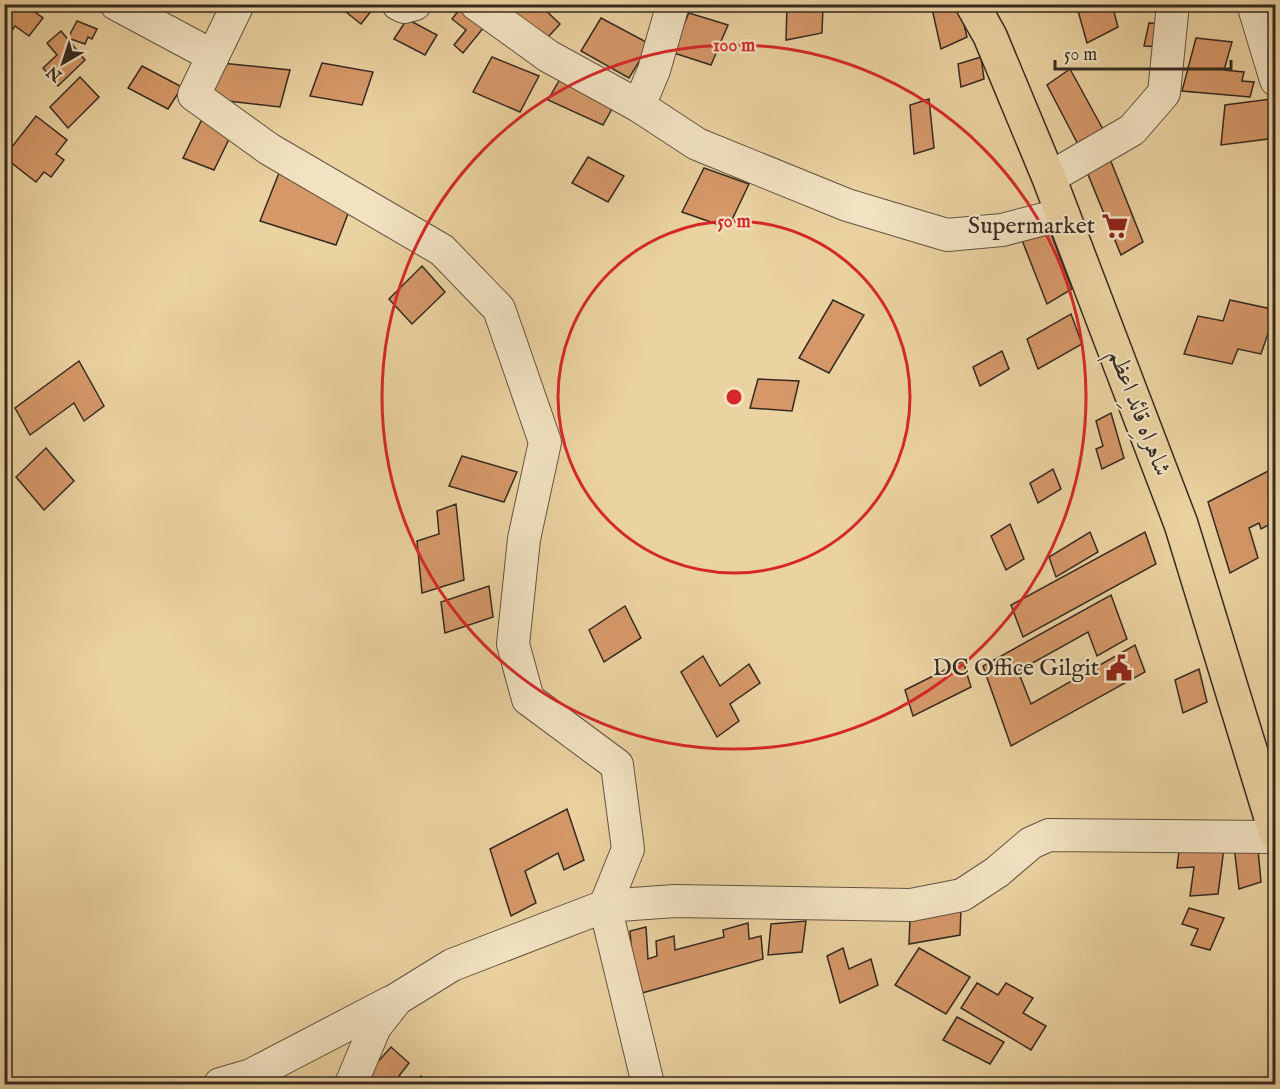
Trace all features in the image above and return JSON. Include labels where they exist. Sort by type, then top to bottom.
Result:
[{"type":"highway","name":"شاہراہِ قائدِ اعظم","points":[[972,4],[990,36],[1049,178],[1181,524],[1275,836]]},
{"type":"street","points":[[116,4],[213,56]]},
{"type":"street","points":[[238,4],[194,95],[269,149],[442,250],[499,309],[545,442],[524,539],[513,644],[528,699],[617,765],[628,849],[605,906],[648,1084]]},
{"type":"street","points":[[398,4],[404,7],[415,4]]},
{"type":"street","points":[[476,4],[548,56],[639,106],[697,144],[847,205],[947,235],[1002,230],[1063,214]]},
{"type":"street","points":[[639,106],[673,4]]},
{"type":"street","points":[[1049,178],[1132,130],[1164,93],[1173,4]]},
{"type":"street","points":[[1253,4],[1275,80]]},
{"type":"street","points":[[220,1084],[251,1075],[397,999],[452,965],[605,906],[675,901],[911,905],[962,895],[997,872],[1031,843],[1049,835],[1275,836]]},
{"type":"street","points":[[351,1084],[375,1027],[397,999]]},
{"type":"building","points":[[4,4],[24,4],[43,18],[29,36],[15,26],[7,37],[4,35]]},
{"type":"building","points":[[336,4],[373,4],[375,6],[361,24]]},
{"type":"building","points":[[464,4],[489,21],[463,53],[454,45],[466,30],[452,19]]},
{"type":"building","points":[[492,4],[539,4],[560,24],[538,48]]},
{"type":"building","points":[[787,4],[823,4],[822,33],[786,40]]},
{"type":"building","points":[[931,4],[959,4],[967,37],[941,49]]},
{"type":"building","points":[[1091,4],[1112,4],[1118,27],[1087,43],[1078,11]]},
{"type":"building","points":[[689,13],[728,25],[711,65],[671,52]]},
{"type":"building","points":[[601,18],[650,44],[629,78],[581,51]]},
{"type":"building","points":[[407,19],[437,35],[425,55],[394,39]]},
{"type":"building","points":[[77,21],[97,29],[92,39],[88,37],[85,44],[68,38]]},
{"type":"building","points":[[1149,23],[1171,24],[1166,47],[1144,46]]},
{"type":"building","points":[[61,31],[85,60],[58,86],[43,68],[57,55],[47,43]]},
{"type":"building","points":[[1196,38],[1232,42],[1224,70],[1244,72],[1242,81],[1254,82],[1250,97],[1182,91]]},
{"type":"building","points":[[492,57],[539,76],[520,112],[473,92]]},
{"type":"building","points":[[981,57],[984,79],[961,87],[958,64]]},
{"type":"building","points":[[221,63],[290,70],[280,107],[211,99]]},
{"type":"building","points":[[322,63],[373,72],[362,105],[310,96]]},
{"type":"building","points":[[142,66],[182,87],[168,109],[128,88]]},
{"type":"building","points":[[1070,69],[1105,133],[1081,150],[1047,85]]},
{"type":"building","points":[[563,74],[618,98],[603,125],[548,100]]},
{"type":"building","points":[[80,77],[99,97],[68,128],[50,107]]},
{"type":"building","points":[[929,99],[934,148],[914,154],[910,105]]},
{"type":"building","points":[[1271,99],[1268,139],[1221,145],[1225,105]]},
{"type":"building","points":[[36,116],[67,140],[56,154],[64,160],[51,177],[44,172],[36,182],[4,157]]},
{"type":"building","points":[[203,117],[234,129],[214,170],[183,158]]},
{"type":"building","points":[[588,157],[624,176],[608,202],[572,183]]},
{"type":"building","points":[[1110,159],[1143,242],[1121,255],[1087,172]]},
{"type":"building","points":[[704,168],[749,184],[728,228],[682,212]]},
{"type":"building","points":[[279,173],[351,206],[336,245],[260,221]]},
{"type":"building","points":[[1046,221],[1072,289],[1047,304],[1020,235]]},
{"type":"building","points":[[422,266],[445,292],[412,324],[389,299]]},
{"type":"building","points":[[833,300],[864,315],[829,373],[799,358]]},
{"type":"building","points":[[1230,300],[1276,310],[1261,354],[1238,349],[1232,364],[1184,354],[1198,316],[1223,321]]},
{"type":"building","points":[[1071,314],[1082,344],[1038,369],[1027,339]]},
{"type":"building","points":[[1276,331],[1276,359],[1272,359]]},
{"type":"building","points":[[1002,351],[1009,369],[980,386],[973,367]]},
{"type":"building","points":[[79,361],[104,406],[84,421],[74,403],[30,435],[15,408]]},
{"type":"building","points":[[758,379],[799,381],[792,411],[750,408]]},
{"type":"building","points":[[1111,413],[1124,458],[1102,469],[1096,449],[1103,446],[1096,421]]},
{"type":"building","points":[[46,448],[74,481],[44,510],[16,477]]},
{"type":"building","points":[[462,456],[517,472],[504,502],[449,486]]},
{"type":"building","points":[[1276,467],[1276,521],[1261,529],[1259,523],[1249,528],[1258,558],[1230,573],[1208,502]]},
{"type":"building","points":[[1053,469],[1061,489],[1038,503],[1030,483]]},
{"type":"building","points":[[456,504],[464,580],[422,593],[417,541],[439,534],[437,511]]},
{"type":"building","points":[[1010,524],[1024,559],[1006,570],[991,536]]},
{"type":"building","points":[[1090,532],[1098,552],[1056,577],[1049,557]]},
{"type":"building","points":[[1145,532],[1156,564],[1023,637],[1011,605]]},
{"type":"building","points":[[489,586],[493,617],[445,633],[441,602]]},
{"type":"building","name":"DC Office Gilgit","points":[[1111,595],[1127,639],[1097,656],[1088,632],[1018,671],[1031,704],[1135,645],[1145,672],[1011,746],[983,666]]},
{"type":"building","points":[[625,606],[641,638],[604,662],[589,630]]},
{"type":"building","points":[[703,656],[720,686],[749,664],[760,683],[730,704],[739,721],[717,737],[681,672]]},
{"type":"building","points":[[963,661],[971,687],[913,716],[905,690]]},
{"type":"building","points":[[1199,669],[1207,702],[1183,713],[1175,680]]},
{"type":"building","points":[[567,809],[584,860],[564,870],[558,853],[525,871],[536,903],[511,916],[490,849]]},
{"type":"building","points":[[1257,839],[1261,882],[1239,889],[1234,846]]},
{"type":"building","points":[[1224,848],[1218,894],[1190,896],[1194,867],[1177,868],[1179,851]]},
{"type":"building","points":[[961,908],[960,935],[909,944],[910,917]]},
{"type":"building","points":[[1189,908],[1224,918],[1210,950],[1191,945],[1198,929],[1182,924]]},
{"type":"building","points":[[806,921],[802,952],[768,955],[771,924]]},
{"type":"building","points":[[748,923],[749,939],[761,936],[763,959],[635,995],[630,931],[646,927],[648,959],[657,956],[656,941],[674,936],[675,950],[724,937],[723,930]]},
{"type":"building","points":[[843,948],[849,969],[871,959],[878,985],[840,1003],[827,956]]},
{"type":"building","points":[[919,948],[970,977],[946,1014],[895,985]]},
{"type":"building","points":[[977,983],[998,995],[1006,983],[1033,998],[1023,1013],[1046,1026],[1031,1050],[961,1008]]},
{"type":"building","points":[[957,1017],[1004,1042],[990,1064],[943,1040]]},
{"type":"building","points":[[391,1047],[409,1063],[399,1076],[405,1081],[402,1084],[363,1084],[360,1082]]},
{"type":"building","points":[[421,1076],[430,1084],[413,1084]]},
{"type":"building","points":[[1007,1078],[1010,1084],[997,1084]]},
{"type":"place","name":"Supermarket","points":[[1115,226]]},
{"type":"place","name":"DC Office Gilgit","points":[[1119,668]]}]
